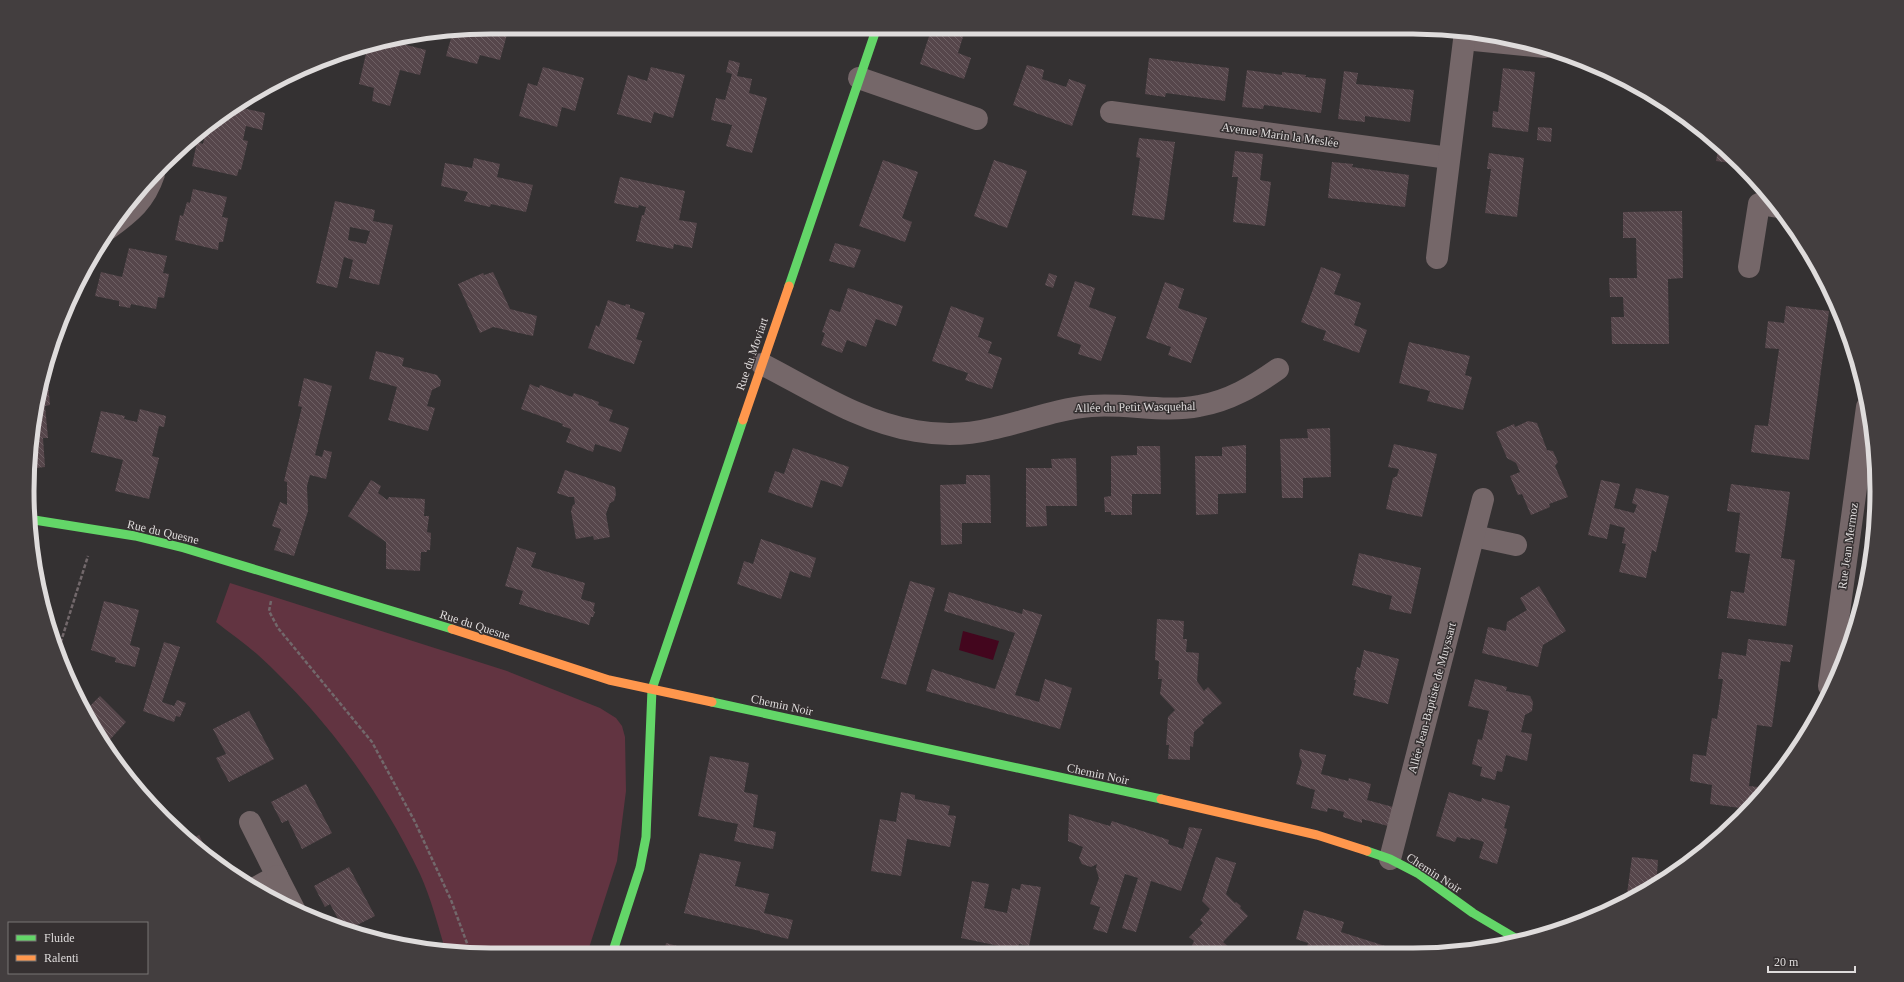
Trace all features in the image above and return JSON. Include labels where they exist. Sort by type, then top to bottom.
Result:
[{"type":"street","name":"Rue du Moviart","points":[[652,689],[875,34]]},
{"type":"street","points":[[1437,258],[1465,37]]},
{"type":"street","points":[[859,78],[977,119]]},
{"type":"street","name":"Avenue Marin la Meslée","points":[[1111,112],[1449,158]]},
{"type":"street","points":[[129,212],[141,202],[150,187]]},
{"type":"street","points":[[1749,267],[1759,204],[1770,206]]},
{"type":"street","name":"Allée du Petit Wasquehal","points":[[762,364],[866,418],[918,432],[953,434],[990,430],[1054,411],[1072,408],[1112,405],[1164,408],[1199,406],[1234,395],[1254,385],[1278,369]]},
{"type":"street","name":"Rue Jean Mermoz","points":[[1833,672],[1865,424]]},
{"type":"street","name":"Allée Jean-Baptiste de Muyssart","points":[[1390,859],[1483,499]]},
{"type":"street","name":"Rue du Quesne","points":[[35,520],[135,536],[184,548],[456,631],[586,674],[652,689]]},
{"type":"street","points":[[1474,536],[1516,545]]},
{"type":"street","points":[[614,948],[640,868],[646,837],[652,689]]},
{"type":"street","name":"Chemin Noir","points":[[652,689],[1256,820],[1317,835],[1390,859],[1419,874],[1473,913],[1513,936]]},
{"type":"street","points":[[250,822],[290,901]]},
{"type":"street","points":[[260,885],[277,876]]},
{"type":"path","points":[[60,644],[96,530]]},
{"type":"path","points":[[275,575],[270,611],[278,628],[372,742],[415,822],[451,900],[468,947]]},
{"type":"shaded area","points":[[230,583],[507,671],[600,708],[616,718],[622,726],[625,737],[626,791],[617,861],[589,948],[491,948],[444,945],[431,902],[420,874],[387,813],[369,784],[328,729],[306,703],[257,654],[216,622]]},
{"type":"shaded area","points":[[963,631],[999,641],[993,660],[959,650]]},
{"type":"building","points":[[507,34],[500,60],[480,55],[477,64],[446,56],[452,36]]},
{"type":"building","points":[[930,34],[964,34],[958,53],[971,58],[964,79],[920,64]]},
{"type":"building","points":[[400,43],[426,50],[420,75],[400,70],[390,106],[372,101],[374,88],[359,84],[366,52]]},
{"type":"building","points":[[1149,58],[1229,68],[1225,101],[1166,93],[1165,97],[1145,94]]},
{"type":"building","points":[[729,60],[740,63],[737,76],[752,79],[749,93],[767,98],[752,153],[726,146],[732,125],[711,120],[716,98],[725,100],[732,74],[726,72]]},
{"type":"building","points":[[1027,65],[1044,70],[1042,79],[1066,87],[1069,79],[1086,85],[1072,126],[1013,105]]},
{"type":"building","points":[[543,67],[584,78],[575,111],[562,107],[557,127],[519,116],[528,83],[537,86]]},
{"type":"building","points":[[651,67],[685,75],[673,118],[654,112],[651,123],[617,114],[628,75],[647,81]]},
{"type":"building","points":[[1503,68],[1535,72],[1528,132],[1492,127],[1493,111],[1498,112]]},
{"type":"building","points":[[1247,70],[1282,75],[1282,72],[1306,75],[1305,77],[1326,79],[1321,113],[1264,105],[1263,109],[1242,107]]},
{"type":"building","points":[[1344,71],[1358,73],[1356,84],[1414,90],[1410,122],[1365,116],[1365,122],[1338,119]]},
{"type":"building","points":[[242,108],[265,113],[262,130],[246,126],[243,140],[248,141],[241,170],[239,169],[237,176],[192,166],[197,142],[203,144],[205,134]]},
{"type":"building","points":[[1538,127],[1552,128],[1551,142],[1537,140]]},
{"type":"building","points":[[1139,138],[1175,142],[1164,220],[1132,215],[1140,158],[1136,157]]},
{"type":"building","points":[[1235,151],[1263,154],[1260,180],[1271,182],[1265,226],[1233,222],[1238,177],[1232,177]]},
{"type":"building","points":[[1718,151],[1731,163],[1716,161]]},
{"type":"building","points":[[1489,153],[1524,158],[1517,217],[1485,213],[1491,169],[1487,169]]},
{"type":"building","points":[[474,158],[500,164],[497,177],[533,185],[526,212],[491,204],[490,207],[464,201],[468,192],[441,186],[445,163],[472,168]]},
{"type":"building","points":[[883,160],[918,172],[902,218],[912,222],[905,242],[859,226]]},
{"type":"building","points":[[994,160],[1027,171],[1007,228],[974,216]]},
{"type":"building","points":[[1332,162],[1353,164],[1352,167],[1409,175],[1405,207],[1328,198]]},
{"type":"building","points":[[620,177],[685,191],[679,220],[697,223],[692,248],[674,244],[673,249],[636,241],[642,215],[644,215],[646,207],[639,205],[638,208],[614,203]]},
{"type":"building","points":[[193,189],[227,197],[222,217],[228,218],[223,242],[219,242],[218,250],[175,240],[180,215],[183,216],[187,202],[190,203]]},
{"type":"building","points":[[335,201],[375,210],[373,221],[393,225],[379,285],[349,278],[353,260],[344,257],[337,288],[316,283]],"holes":[[[350,227],[370,231],[366,244],[348,240]]]},
{"type":"building","points":[[1682,211],[1683,278],[1668,279],[1669,344],[1612,344],[1611,317],[1624,317],[1623,297],[1610,297],[1609,278],[1637,278],[1636,238],[1623,238],[1623,212]]},
{"type":"building","points":[[835,243],[861,250],[854,268],[829,261]]},
{"type":"building","points":[[129,248],[167,256],[163,273],[169,274],[164,298],[158,297],[156,309],[131,304],[130,308],[119,306],[119,301],[95,296],[101,272],[122,277]]},
{"type":"building","points":[[1321,267],[1341,274],[1334,294],[1361,303],[1354,325],[1367,330],[1359,353],[1323,340],[1326,331],[1301,322]]},
{"type":"building","points":[[493,272],[510,309],[537,316],[533,336],[493,327],[480,333],[458,284],[483,273],[484,275]]},
{"type":"building","points":[[1049,273],[1057,276],[1053,288],[1045,285]]},
{"type":"building","points":[[1075,281],[1095,288],[1089,307],[1116,317],[1101,361],[1078,354],[1081,345],[1057,336]]},
{"type":"building","points":[[1165,282],[1184,289],[1178,308],[1207,318],[1191,363],[1168,355],[1171,347],[1146,338]]},
{"type":"building","points":[[848,288],[903,306],[896,326],[876,319],[866,347],[847,340],[842,353],[821,345],[825,333],[822,332],[830,309],[840,312]]},
{"type":"building","points":[[608,300],[625,306],[626,304],[630,305],[630,308],[645,313],[636,339],[642,341],[634,364],[588,348],[596,325],[599,327]]},
{"type":"building","points":[[951,306],[984,318],[978,337],[992,342],[988,353],[1002,358],[992,389],[965,380],[968,373],[932,361]]},
{"type":"building","points":[[1786,306],[1829,311],[1809,460],[1751,452],[1755,425],[1768,426],[1779,349],[1765,348],[1768,321],[1784,323]]},
{"type":"building","points":[[1409,342],[1470,356],[1465,375],[1472,377],[1463,410],[1427,401],[1430,391],[1399,383]]},
{"type":"building","points":[[376,351],[404,358],[402,366],[437,375],[441,381],[440,386],[432,390],[427,406],[435,408],[428,431],[388,420],[397,387],[369,379]]},
{"type":"building","points":[[304,378],[332,386],[315,455],[322,457],[324,450],[332,452],[326,479],[310,475],[307,486],[308,511],[294,556],[274,550],[281,529],[272,526],[280,502],[287,505],[287,482],[284,481],[302,407],[298,406]]},
{"type":"building","points":[[48,382],[50,405],[45,406],[48,438],[43,438],[45,467],[35,468],[38,431]]},
{"type":"building","points":[[530,384],[539,388],[540,385],[572,397],[574,393],[599,402],[598,405],[613,410],[609,421],[629,428],[621,452],[595,444],[593,452],[566,442],[571,429],[562,426],[563,424],[521,409]]},
{"type":"building","points":[[140,409],[166,416],[164,427],[159,426],[152,456],[159,458],[149,499],[115,491],[123,460],[91,452],[101,411],[125,416],[124,419],[137,422]]},
{"type":"building","points":[[1528,421],[1537,423],[1547,450],[1553,451],[1558,462],[1555,466],[1568,497],[1549,504],[1550,507],[1531,515],[1522,494],[1518,495],[1510,476],[1520,472],[1516,463],[1507,458],[1496,432],[1514,424],[1515,427]]},
{"type":"building","points":[[1330,428],[1331,477],[1303,478],[1303,498],[1282,498],[1280,439],[1308,438],[1307,429]]},
{"type":"building","points":[[1394,444],[1437,454],[1422,517],[1386,509],[1393,478],[1397,476],[1399,469],[1388,467]]},
{"type":"building","points":[[1246,445],[1246,493],[1218,494],[1218,514],[1196,515],[1195,456],[1222,456],[1222,447]]},
{"type":"building","points":[[1137,446],[1160,446],[1161,494],[1132,494],[1132,515],[1111,515],[1111,512],[1105,512],[1104,497],[1111,496],[1111,456],[1137,455]]},
{"type":"building","points":[[793,448],[849,467],[842,487],[821,480],[812,508],[768,492],[775,471],[784,474]]},
{"type":"building","points":[[1076,458],[1077,506],[1046,506],[1047,526],[1026,527],[1026,468],[1052,468],[1051,459]]},
{"type":"building","points":[[565,470],[615,487],[616,494],[614,501],[610,503],[606,514],[610,537],[594,540],[593,536],[576,539],[571,511],[573,505],[575,504],[574,497],[557,493]]},
{"type":"building","points":[[966,475],[990,475],[991,523],[962,523],[962,544],[941,545],[940,485],[966,484]]},
{"type":"building","points":[[371,480],[381,486],[378,493],[387,500],[389,497],[425,499],[424,516],[429,516],[427,532],[431,533],[430,550],[427,550],[427,552],[421,552],[420,571],[386,569],[386,542],[348,516]]},
{"type":"building","points":[[1601,480],[1620,484],[1614,508],[1634,513],[1637,505],[1632,503],[1636,488],[1669,496],[1656,552],[1652,550],[1646,578],[1619,572],[1626,544],[1622,543],[1625,528],[1610,524],[1607,539],[1588,535]]},
{"type":"building","points":[[1731,484],[1790,492],[1781,558],[1795,560],[1786,626],[1727,618],[1731,591],[1744,593],[1750,554],[1735,552],[1740,513],[1727,511]]},
{"type":"building","points":[[761,539],[816,558],[810,578],[790,571],[781,599],[737,584],[744,561],[753,564]]},
{"type":"building","points":[[517,547],[536,553],[531,567],[585,583],[581,599],[595,603],[593,611],[595,612],[593,617],[591,617],[589,625],[519,604],[523,591],[505,586]]},
{"type":"building","points":[[1359,553],[1421,568],[1411,614],[1389,609],[1392,596],[1352,585]]},
{"type":"building","points":[[910,581],[935,588],[906,685],[881,678]]},
{"type":"building","points":[[1539,586],[1566,631],[1543,645],[1538,667],[1482,653],[1488,627],[1506,631],[1507,622],[1527,610],[1520,598]]},
{"type":"building","points":[[949,592],[1022,614],[1023,609],[1042,615],[1015,695],[1039,702],[1045,679],[1072,688],[1060,729],[926,691],[932,669],[995,689],[1015,633],[944,611]]},
{"type":"building","points":[[104,601],[139,610],[130,645],[140,648],[135,667],[115,662],[116,658],[91,650]]},
{"type":"building","points":[[1157,619],[1184,621],[1183,639],[1187,639],[1186,652],[1199,653],[1197,681],[1204,691],[1208,687],[1222,703],[1202,720],[1204,723],[1194,732],[1193,747],[1190,746],[1190,760],[1168,759],[1169,745],[1166,745],[1168,717],[1175,710],[1160,694],[1162,679],[1158,679],[1159,661],[1155,660]]},
{"type":"building","points":[[1748,639],[1793,645],[1790,662],[1781,661],[1772,727],[1757,725],[1749,786],[1758,787],[1757,792],[1742,808],[1710,804],[1712,785],[1690,781],[1693,754],[1706,756],[1712,718],[1717,719],[1723,679],[1718,679],[1722,652],[1746,656]]},
{"type":"building","points":[[164,642],[180,647],[162,702],[174,706],[177,700],[186,703],[180,717],[176,716],[174,722],[143,711]]},
{"type":"building","points":[[1364,650],[1399,659],[1388,704],[1353,695],[1357,667],[1360,668]]},
{"type":"building","points":[[1475,679],[1507,687],[1506,691],[1530,696],[1533,702],[1532,711],[1525,715],[1521,732],[1532,734],[1527,761],[1506,755],[1502,772],[1497,771],[1495,780],[1480,776],[1482,767],[1472,764],[1478,739],[1482,740],[1489,711],[1468,706]]},
{"type":"building","points":[[100,696],[126,722],[108,741],[89,707]]},
{"type":"building","points":[[249,711],[274,759],[229,782],[216,758],[226,754],[213,729]]},
{"type":"building","points":[[1300,749],[1326,755],[1321,774],[1348,781],[1349,778],[1371,784],[1367,800],[1393,807],[1388,826],[1362,819],[1362,823],[1343,817],[1344,812],[1328,808],[1327,812],[1311,808],[1315,790],[1296,784],[1302,762],[1299,756]]},
{"type":"building","points":[[710,756],[749,763],[744,792],[758,795],[753,827],[776,832],[773,849],[734,841],[738,824],[698,816]]},
{"type":"building","points":[[306,784],[332,833],[302,849],[288,820],[282,823],[271,802]]},
{"type":"building","points":[[901,792],[915,795],[915,799],[950,806],[948,815],[956,816],[950,847],[907,839],[901,876],[871,871],[880,819],[896,822]]},
{"type":"building","points":[[1449,792],[1481,802],[1482,798],[1510,806],[1504,828],[1507,829],[1497,864],[1479,858],[1484,842],[1471,838],[1470,840],[1457,837],[1455,842],[1436,836]]},
{"type":"building","points":[[1069,814],[1110,826],[1112,821],[1169,840],[1168,844],[1183,849],[1189,827],[1202,829],[1181,891],[1151,881],[1136,932],[1122,928],[1138,878],[1125,874],[1107,933],[1093,929],[1100,907],[1090,904],[1099,878],[1096,869],[1097,864],[1091,867],[1082,864],[1079,858],[1083,847],[1068,841]]},
{"type":"building","points":[[199,835],[205,848],[194,838]]},
{"type":"building","points":[[700,853],[741,862],[735,886],[769,894],[764,913],[793,920],[788,939],[684,913]]},
{"type":"building","points":[[1216,857],[1236,863],[1226,894],[1235,903],[1236,902],[1241,906],[1240,908],[1248,916],[1223,942],[1230,948],[1191,948],[1194,941],[1189,937],[1203,923],[1200,920],[1210,909],[1202,901]]},
{"type":"building","points":[[1632,857],[1658,860],[1657,874],[1661,875],[1627,895]]},
{"type":"building","points":[[349,867],[375,916],[354,927],[340,922],[330,904],[325,907],[314,886]]},
{"type":"building","points":[[972,881],[989,884],[984,908],[1007,913],[1012,888],[1020,890],[1021,884],[1041,887],[1029,946],[1019,944],[1018,948],[1004,948],[961,938]]},
{"type":"building","points":[[1304,910],[1344,922],[1341,932],[1392,948],[1307,948],[1308,943],[1296,939]]},
{"type":"building","points":[[666,943],[685,948],[665,948]]},
{"type":"traffic: fast","points":[[789,286],[875,34]]},
{"type":"traffic: fast","points":[[614,948],[640,868],[646,837],[652,689],[743,420]]},
{"type":"traffic: fast","points":[[35,520],[135,536],[184,548],[452,629]]},
{"type":"traffic: fast","points":[[712,702],[1161,799]]},
{"type":"traffic: fast","points":[[1367,851],[1390,859],[1419,874],[1473,913],[1513,936]]},
{"type":"traffic: slow","points":[[743,420],[789,286]]},
{"type":"traffic: slow","points":[[452,629],[609,680],[712,702]]},
{"type":"traffic: slow","points":[[1161,799],[1317,835],[1367,851]]}]
